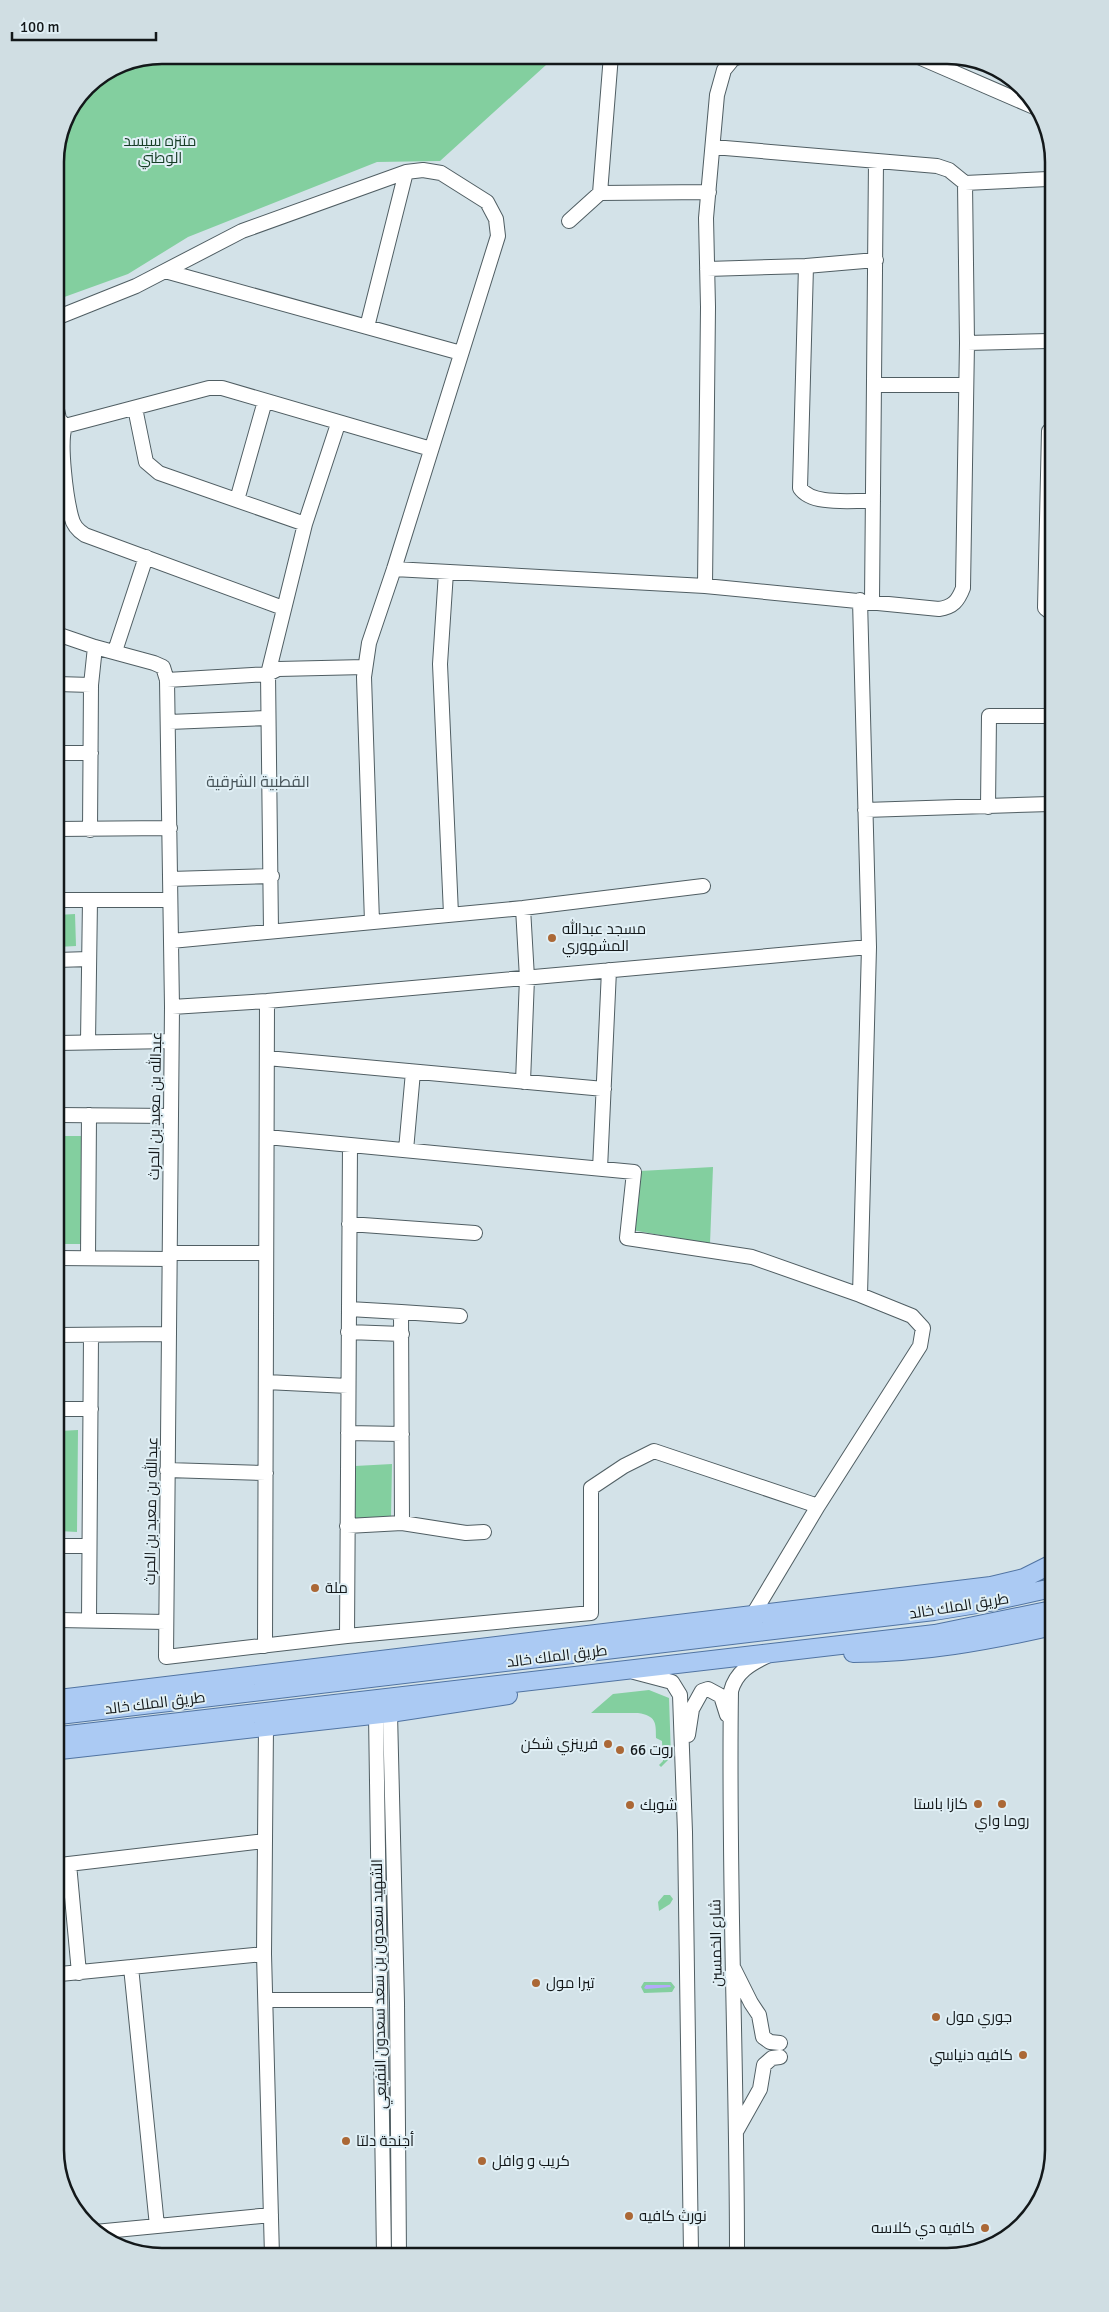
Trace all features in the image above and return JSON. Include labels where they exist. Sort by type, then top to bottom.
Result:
[{"type":"main road","points":[[64,1699],[991,1586],[1024,1578],[1045,1568]]},
{"type":"main road","name":"طريق الملك خالد","points":[[64,1714],[934,1611],[989,1602],[1045,1590]]},
{"type":"main road","name":"طريق الملك خالد","points":[[64,1736],[935,1634],[1045,1611]]},
{"type":"main road","points":[[772,1652],[888,1653],[960,1644],[1045,1627]]},
{"type":"main road","points":[[64,1750],[382,1714],[411,1708],[478,1701],[628,1670]]},
{"type":"street","points":[[600,193],[610,64]]},
{"type":"street","points":[[705,586],[706,218],[717,95],[723,64]]},
{"type":"street","points":[[935,64],[1026,104]]},
{"type":"street","points":[[394,569],[705,586],[939,609],[951,607],[958,599],[963,588],[967,343],[965,183],[954,172],[937,166],[713,147]]},
{"type":"street","points":[[860,1295],[869,947],[865,810],[866,601],[874,501],[876,161]]},
{"type":"street","points":[[64,315],[136,286],[242,231],[406,172],[423,170],[441,173],[487,202],[496,218],[498,236],[394,569],[368,643],[365,667],[372,922]]},
{"type":"street","points":[[367,327],[406,172]]},
{"type":"street","points":[[965,183],[1045,179]]},
{"type":"street","points":[[569,220],[600,193],[708,192]]},
{"type":"street","points":[[707,269],[806,266],[876,260]]},
{"type":"street","points":[[806,266],[800,488],[805,496],[816,499],[874,501]]},
{"type":"street","points":[[165,271],[461,353]]},
{"type":"street","points":[[967,343],[1045,341]]},
{"type":"street","points":[[874,385],[966,385]]},
{"type":"street","points":[[65,426],[209,388],[222,388],[338,424],[430,449]]},
{"type":"street","points":[[237,500],[265,401]]},
{"type":"street","points":[[135,408],[146,462],[151,468],[159,473],[305,524]]},
{"type":"street","points":[[271,931],[272,876],[267,718],[268,674],[305,524],[338,424]]},
{"type":"street","points":[[64,473],[71,518],[76,530],[84,535],[283,608]]},
{"type":"street","points":[[115,651],[146,557]]},
{"type":"street","points":[[446,572],[440,664],[451,914]]},
{"type":"street","points":[[64,637],[154,663],[163,668],[166,680],[268,674],[278,669],[365,667]]},
{"type":"street","points":[[90,830],[91,685],[95,647]]},
{"type":"street","name":"عبدالله بن معبد بن الحرث","points":[[166,680],[169,722],[172,1007],[166,1657],[265,1646]]},
{"type":"street","points":[[64,684],[91,685]]},
{"type":"street","points":[[988,807],[989,716],[1045,716]]},
{"type":"street","points":[[169,722],[267,718]]},
{"type":"street","points":[[64,753],[91,753]]},
{"type":"street","points":[[865,810],[1045,804]]},
{"type":"street","points":[[64,829],[170,828]]},
{"type":"street","points":[[170,879],[272,876]]},
{"type":"street","points":[[170,940],[523,908],[703,886]]},
{"type":"street","points":[[64,900],[170,900]]},
{"type":"street","points":[[88,1042],[90,900]]},
{"type":"street","points":[[523,908],[527,978],[523,1082]]},
{"type":"street","points":[[172,1007],[267,1001],[869,947]]},
{"type":"street","points":[[64,960],[89,959]]},
{"type":"street","points":[[600,1169],[609,970]]},
{"type":"street","points":[[267,1001],[265,1646],[346,1636],[591,1613],[591,1488],[624,1466],[654,1451],[818,1506]]},
{"type":"street","points":[[64,1043],[171,1041]]},
{"type":"street","points":[[267,1058],[604,1089]]},
{"type":"street","points":[[406,1150],[413,1072]]},
{"type":"street","points":[[64,1115],[171,1116]]},
{"type":"street","points":[[88,1258],[89,1115]]},
{"type":"street","points":[[267,1137],[634,1172],[627,1238],[752,1257],[860,1295],[912,1316],[923,1328],[920,1346],[818,1506],[752,1616]]},
{"type":"street","points":[[346,1636],[350,1145]]},
{"type":"street","points":[[349,1224],[475,1233]]},
{"type":"street","points":[[64,1258],[266,1253]]},
{"type":"street","points":[[348,1309],[460,1316]]},
{"type":"street","points":[[401,1312],[402,1523]]},
{"type":"street","points":[[348,1332],[402,1334]]},
{"type":"street","points":[[64,1335],[169,1334]]},
{"type":"street","points":[[89,1620],[92,1335]]},
{"type":"street","points":[[266,1382],[348,1386]]},
{"type":"street","points":[[64,1409],[91,1408]]},
{"type":"street","points":[[348,1433],[402,1434]]},
{"type":"street","points":[[168,1470],[266,1473]]},
{"type":"street","points":[[347,1526],[402,1523],[466,1532],[484,1532]]},
{"type":"street","points":[[64,1546],[89,1546]]},
{"type":"street","points":[[64,1620],[166,1622]]},
{"type":"street","name":"شارع الخمسين","points":[[737,2248],[737,2131],[732,1965],[731,1692],[737,1676],[751,1663],[772,1652]]},
{"type":"street","name":"شارع الخمسين","points":[[628,1670],[672,1682],[680,1695],[684,1765],[691,2248]]},
{"type":"street","points":[[684,1765],[692,1709],[702,1691],[708,1689],[721,1696],[731,1731]]},
{"type":"street","name":"الشهيد سعدون بن سعد سعدون النفيعي","points":[[382,1714],[380,2000],[384,2248]]},
{"type":"street","name":"الشهيد سعدون بن سعد سعدون النفيعي","points":[[382,1714],[397,2003],[399,2248]]},
{"type":"street","points":[[266,1726],[264,1954],[272,2248]]},
{"type":"street","points":[[79,1973],[64,1864],[265,1841]]},
{"type":"street","points":[[64,1974],[264,1954]]},
{"type":"street","points":[[732,1965],[751,2003],[759,2014],[763,2036],[780,2050],[764,2065],[760,2089],[737,2131]]},
{"type":"street","points":[[131,1968],[157,2226]]},
{"type":"street","points":[[266,2000],[380,2000]]},
{"type":"street","points":[[107,2231],[271,2215]]},
{"type":"green space","name":"متنزه سيسد الوطني","points":[[155,64],[547,64],[440,161],[377,162],[188,237],[128,274],[64,297],[64,155],[67,136],[80,107],[92,92],[124,71]]},
{"type":"green space","points":[[75,914],[76,946],[64,947],[64,915]]},
{"type":"green space","points":[[64,1136],[82,1136],[81,1244],[64,1244]]},
{"type":"green space","points":[[713,1167],[710,1244],[632,1230],[640,1171]]},
{"type":"green space","points":[[78,1430],[77,1532],[64,1531],[64,1431]]},
{"type":"green space","points":[[392,1464],[391,1518],[352,1518],[355,1466]]},
{"type":"green space","points":[[649,1690],[669,1698],[671,1757],[661,1767],[659,1765],[663,1761],[662,1741],[656,1738],[656,1728],[652,1718],[638,1713],[591,1713],[613,1694]]},
{"type":"green space","points":[[664,1895],[670,1895],[673,1899],[670,1904],[659,1911],[658,1902]]},
{"type":"green space","points":[[644,1982],[671,1982],[675,1987],[672,1992],[644,1993],[641,1987]]},
{"type":"shaded area","points":[[646,1985],[670,1985],[671,1987],[646,1989],[644,1988]]},
{"type":"place","name":"مسجد عبدالله المشهوري","points":[[552,938]]},
{"type":"place","name":"ملة","points":[[315,1588]]},
{"type":"place","name":"فرينزي شكن","points":[[608,1744]]},
{"type":"place","name":"روت 66","points":[[620,1750]]},
{"type":"place","name":"كازا باستا","points":[[978,1804]]},
{"type":"place","name":"روما واي","points":[[1002,1804]]},
{"type":"place","name":"شوبك","points":[[630,1805]]},
{"type":"place","name":"تيرا مول","points":[[536,1983]]},
{"type":"place","name":"جوري مول","points":[[936,2017]]},
{"type":"place","name":"كافيه دنياسي","points":[[1023,2055]]},
{"type":"place","name":"أجنحة دلتا","points":[[346,2141]]},
{"type":"place","name":"كريب و وافل","points":[[482,2161]]},
{"type":"place","name":"نورث كافيه","points":[[629,2216]]},
{"type":"place","name":"كافيه دي كلاسه","points":[[985,2228]]},
{"type":"district","name":"القطبية الشرقية","points":[[258,781]]}]
